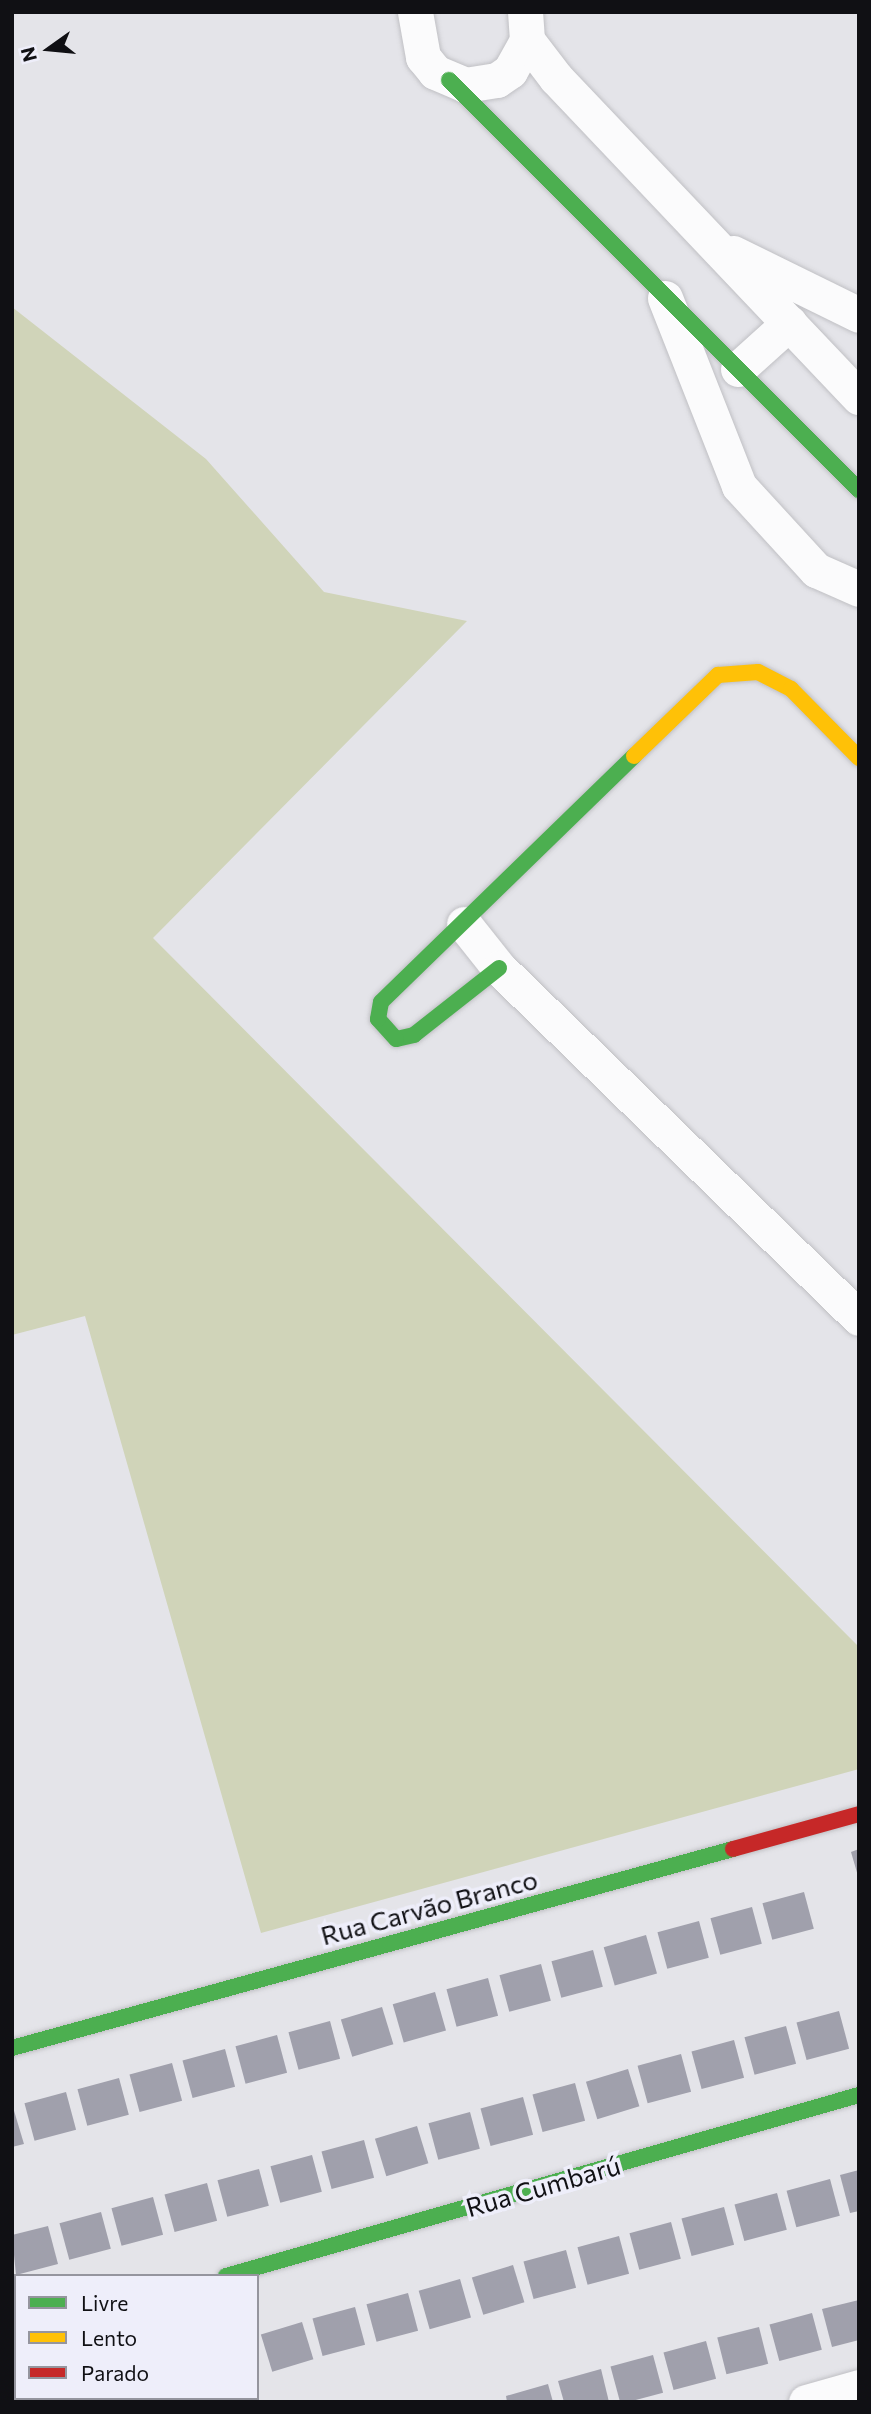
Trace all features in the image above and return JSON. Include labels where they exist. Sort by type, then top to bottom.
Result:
[{"type":"street","points":[[416,15],[423,57],[859,489]]},
{"type":"street","points":[[449,80],[465,85],[497,80],[521,57],[526,26]]},
{"type":"street","points":[[526,26],[556,78],[859,397]]},
{"type":"street","points":[[714,244],[859,314]]},
{"type":"street","points":[[664,294],[739,486],[816,570],[859,589]]},
{"type":"street","points":[[738,369],[789,323]]},
{"type":"street","points":[[499,968],[414,1035],[396,1039],[378,1019],[381,1002],[718,675],[758,672],[791,689],[859,758]]},
{"type":"street","points":[[464,924],[499,968],[855,1307]]},
{"type":"street","name":"Rua Carvão Branco","points":[[12,2048],[859,1814]]},
{"type":"street","name":"Rua Cumbarú","points":[[233,2274],[859,2095]]},
{"type":"street","points":[[806,2402],[859,2387]]},
{"type":"green space","points":[[12,307],[206,459],[324,592],[467,621],[153,938],[859,1647],[859,1769],[261,1933],[85,1316],[12,1335]]},
{"type":"building","points":[[859,1849],[859,1876],[858,1876],[851,1852]]},
{"type":"building","points":[[804,1892],[814,1929],[772,1940],[762,1903]]},
{"type":"building","points":[[752,1907],[762,1944],[720,1955],[710,1918]]},
{"type":"building","points":[[699,1921],[709,1958],[667,1969],[657,1932]]},
{"type":"building","points":[[646,1935],[657,1973],[615,1986],[604,1947]]},
{"type":"building","points":[[593,1950],[603,1987],[561,1998],[551,1961]]},
{"type":"building","points":[[541,1964],[551,2001],[509,2012],[499,1975]]},
{"type":"building","points":[[488,1978],[498,2016],[457,2027],[446,1989]]},
{"type":"building","points":[[435,1992],[446,2030],[404,2043],[393,2004]]},
{"type":"building","points":[[382,2007],[393,2044],[352,2057],[341,2020]]},
{"type":"building","points":[[839,2011],[849,2049],[807,2060],[796,2022]]},
{"type":"building","points":[[330,2021],[340,2059],[299,2070],[288,2032]]},
{"type":"building","points":[[786,2026],[796,2064],[755,2075],[744,2037]]},
{"type":"building","points":[[277,2035],[287,2073],[246,2084],[235,2046]]},
{"type":"building","points":[[734,2040],[744,2078],[702,2089],[691,2051]]},
{"type":"building","points":[[225,2049],[235,2087],[193,2098],[182,2060]]},
{"type":"building","points":[[681,2054],[691,2092],[648,2103],[638,2066]]},
{"type":"building","points":[[172,2063],[182,2101],[140,2112],[129,2074]]},
{"type":"building","points":[[628,2069],[639,2106],[597,2119],[586,2082]]},
{"type":"building","points":[[119,2078],[129,2115],[87,2126],[77,2089]]},
{"type":"building","points":[[575,2083],[585,2121],[543,2132],[532,2094]]},
{"type":"building","points":[[66,2092],[76,2130],[35,2141],[24,2103]]},
{"type":"building","points":[[523,2097],[533,2135],[491,2146],[480,2108]]},
{"type":"building","points":[[12,2104],[24,2144],[12,2147]]},
{"type":"building","points":[[470,2112],[480,2149],[438,2160],[428,2123]]},
{"type":"building","points":[[417,2126],[428,2163],[386,2176],[375,2139]]},
{"type":"building","points":[[364,2140],[374,2178],[332,2189],[321,2151]]},
{"type":"building","points":[[312,2155],[322,2192],[280,2203],[270,2166]]},
{"type":"building","points":[[259,2169],[269,2206],[227,2217],[217,2180]]},
{"type":"building","points":[[859,2170],[859,2211],[850,2213],[840,2175]]},
{"type":"building","points":[[830,2179],[840,2216],[796,2227],[787,2191]]},
{"type":"building","points":[[207,2183],[217,2221],[175,2232],[164,2194]]},
{"type":"building","points":[[777,2193],[787,2230],[744,2241],[734,2204]]},
{"type":"building","points":[[153,2197],[163,2235],[122,2246],[111,2208]]},
{"type":"building","points":[[724,2207],[734,2245],[692,2256],[681,2218]]},
{"type":"building","points":[[101,2212],[111,2249],[69,2260],[59,2223]]},
{"type":"building","points":[[671,2222],[681,2259],[639,2270],[629,2233]]},
{"type":"building","points":[[48,2226],[58,2264],[16,2274],[12,2235]]},
{"type":"building","points":[[619,2236],[629,2274],[588,2285],[577,2247]]},
{"type":"building","points":[[566,2250],[576,2288],[534,2299],[523,2261]]},
{"type":"building","points":[[513,2265],[524,2302],[483,2315],[472,2278]]},
{"type":"building","points":[[460,2279],[471,2317],[430,2329],[419,2291]]},
{"type":"building","points":[[408,2293],[418,2331],[377,2342],[366,2304]]},
{"type":"building","points":[[859,2300],[859,2340],[832,2347],[822,2309]]},
{"type":"building","points":[[355,2307],[365,2345],[323,2356],[312,2318]]},
{"type":"building","points":[[812,2313],[822,2350],[779,2361],[769,2324]]},
{"type":"building","points":[[302,2322],[313,2359],[272,2372],[261,2335]]},
{"type":"building","points":[[759,2327],[768,2364],[726,2374],[717,2337]]},
{"type":"building","points":[[706,2341],[716,2379],[674,2390],[663,2352]]},
{"type":"building","points":[[653,2355],[663,2393],[620,2402],[610,2366]]},
{"type":"building","points":[[601,2369],[609,2402],[564,2402],[558,2381]]},
{"type":"building","points":[[548,2384],[553,2402],[507,2402],[506,2396]]},
{"type":"building","points":[[51,2400],[97,2400],[97,2402]]},
{"type":"building","points":[[108,2400],[153,2400],[153,2402]]},
{"type":"traffic: fast","points":[[449,80],[859,490]]},
{"type":"traffic: fast","points":[[499,968],[414,1035],[396,1039],[378,1019],[381,1002],[634,756]]},
{"type":"traffic: fast","points":[[12,2048],[733,1849]]},
{"type":"traffic: fast","points":[[233,2274],[859,2095]]},
{"type":"traffic: slow","points":[[634,756],[718,675],[758,672],[791,689],[859,758]]},
{"type":"traffic: jam","points":[[733,1849],[859,1814]]}]
